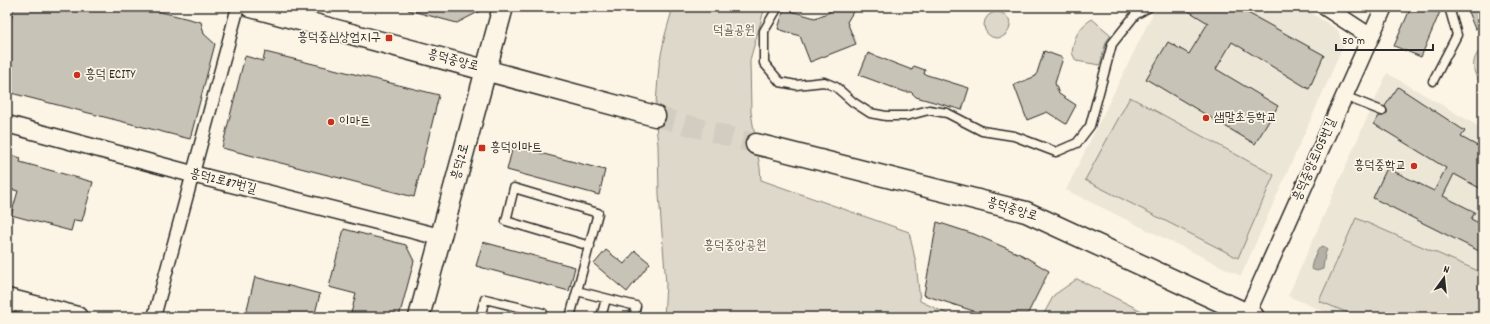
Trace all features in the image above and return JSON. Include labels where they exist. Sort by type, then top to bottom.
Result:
[{"type":"street","points":[[154,317],[238,7]]},
{"type":"street","name":"흥덕중앙로","points":[[251,7],[655,116]]},
{"type":"street","name":"흥덕2로","points":[[419,317],[503,7]]},
{"type":"street","points":[[1325,7],[1371,37]]},
{"type":"street","name":"흥덕중앙로105번길","points":[[1250,315],[1384,7]]},
{"type":"street","name":"흥덕2로87번길","points":[[7,124],[192,174],[440,237]]},
{"type":"street","name":"흥덕중앙로","points":[[756,144],[1026,212],[1250,315]]},
{"type":"street","points":[[7,299],[77,317]]},
{"type":"lane","points":[[778,7],[764,31],[764,63],[780,82],[796,85],[824,82],[836,87],[853,102],[870,112],[886,116],[906,116],[929,110],[947,113],[982,131],[1014,136],[1056,152],[1077,143],[1090,126],[1112,44],[1135,15],[1149,7]]},
{"type":"lane","points":[[1433,81],[1458,35],[1449,7]]},
{"type":"lane","points":[[1344,96],[1382,111]]},
{"type":"lane","points":[[570,317],[590,246],[598,213],[514,188],[506,221],[590,246]]},
{"type":"lane","points":[[577,291],[636,306],[633,317]]},
{"type":"lane","points":[[480,317],[485,299],[543,313],[542,317]]},
{"type":"lane","points":[[602,317],[606,299]]},
{"type":"shaded area","name":"샘말초등학교","points":[[1156,7],[1302,7],[1338,30],[1343,47],[1241,276],[1066,190]]},
{"type":"shaded area","name":"흥덕중학교","points":[[1387,73],[1483,129],[1483,317],[1337,317],[1288,296]]},
{"type":"shaded area","points":[[1323,246],[1327,250],[1323,269],[1317,271],[1311,269],[1315,255],[1320,247]]},
{"type":"green space","name":"흥덕중앙공원","points":[[673,7],[765,7],[750,60],[751,112],[761,180],[909,232],[916,263],[920,301],[954,317],[664,317],[666,284],[655,116],[659,65],[665,35]]},
{"type":"green space","points":[[997,12],[1006,16],[1010,25],[1006,34],[997,38],[988,34],[984,25],[988,16]]},
{"type":"green space","points":[[1092,19],[1111,35],[1106,42],[1100,65],[1076,61],[1072,53],[1074,42],[1080,29]]},
{"type":"green space","points":[[1483,48],[1483,85],[1479,81],[1474,71],[1474,61],[1476,56]]},
{"type":"green space","points":[[1130,97],[1274,175],[1238,258],[1085,180]]},
{"type":"green space","points":[[1356,218],[1483,273],[1483,317],[1358,317],[1319,301]]},
{"type":"green space","points":[[1077,279],[1154,317],[1042,317],[1054,295]]},
{"type":"building","name":"흥덕 ECITY","points":[[14,7],[141,7],[201,22],[204,34],[215,44],[190,139],[7,92],[7,35]]},
{"type":"building","points":[[409,7],[488,7],[457,23],[408,10]]},
{"type":"building","points":[[832,7],[856,7],[847,22],[856,44],[810,62],[800,36],[778,29],[784,9],[815,18],[830,12]]},
{"type":"building","points":[[1182,7],[1237,7],[1324,55],[1309,89],[1232,42],[1216,69],[1278,106],[1255,144],[1146,79],[1168,42],[1189,54],[1208,23]]},
{"type":"building","points":[[1411,7],[1442,7],[1421,57],[1394,46]]},
{"type":"building","points":[[1466,7],[1483,7],[1483,26],[1475,29]]},
{"type":"building","points":[[1044,51],[1063,58],[1055,83],[1059,94],[1076,105],[1066,124],[1047,112],[1027,120],[1014,85],[1036,76]]},
{"type":"building","name":"이마트","points":[[265,52],[439,95],[414,197],[222,148],[245,56],[263,61]]},
{"type":"building","points":[[868,53],[912,70],[914,66],[925,70],[924,74],[969,88],[962,110],[916,97],[911,92],[905,92],[859,75]]},
{"type":"building","points":[[1398,87],[1465,131],[1461,137],[1483,149],[1483,190],[1454,174],[1443,196],[1475,212],[1471,219],[1483,225],[1483,253],[1373,198],[1387,168],[1434,191],[1446,168],[1374,124],[1379,116],[1383,116],[1387,113],[1385,106]]},
{"type":"building","points":[[513,146],[605,170],[599,195],[507,170]]},
{"type":"building","points":[[7,154],[21,158],[20,162],[93,182],[82,221],[74,220],[71,231],[11,215],[18,191],[7,188]]},
{"type":"building","points":[[937,222],[974,234],[1022,255],[1049,271],[1026,317],[992,317],[924,295]]},
{"type":"building","points":[[344,229],[406,245],[414,261],[399,317],[350,317],[356,294],[329,287]]},
{"type":"building","points":[[483,242],[575,267],[569,291],[476,266]]},
{"type":"building","points":[[606,250],[624,264],[635,251],[650,263],[627,292],[594,264]]},
{"type":"building","points":[[255,277],[320,294],[314,317],[245,317]]},
{"type":"tunnel","points":[[655,116],[756,144]]},
{"type":"place","name":"흥덕중심상업지구","points":[[389,38]]},
{"type":"place","name":"흥덕 ECITY","points":[[77,75]]},
{"type":"place","name":"샘말초등학교","points":[[1206,118]]},
{"type":"place","name":"이마트","points":[[331,122]]},
{"type":"place","name":"흥덕이마트","points":[[482,148]]},
{"type":"place","name":"흥덕중학교","points":[[1414,166]]},
{"type":"park label","name":"덕골공원","points":[[734,31]]}]
